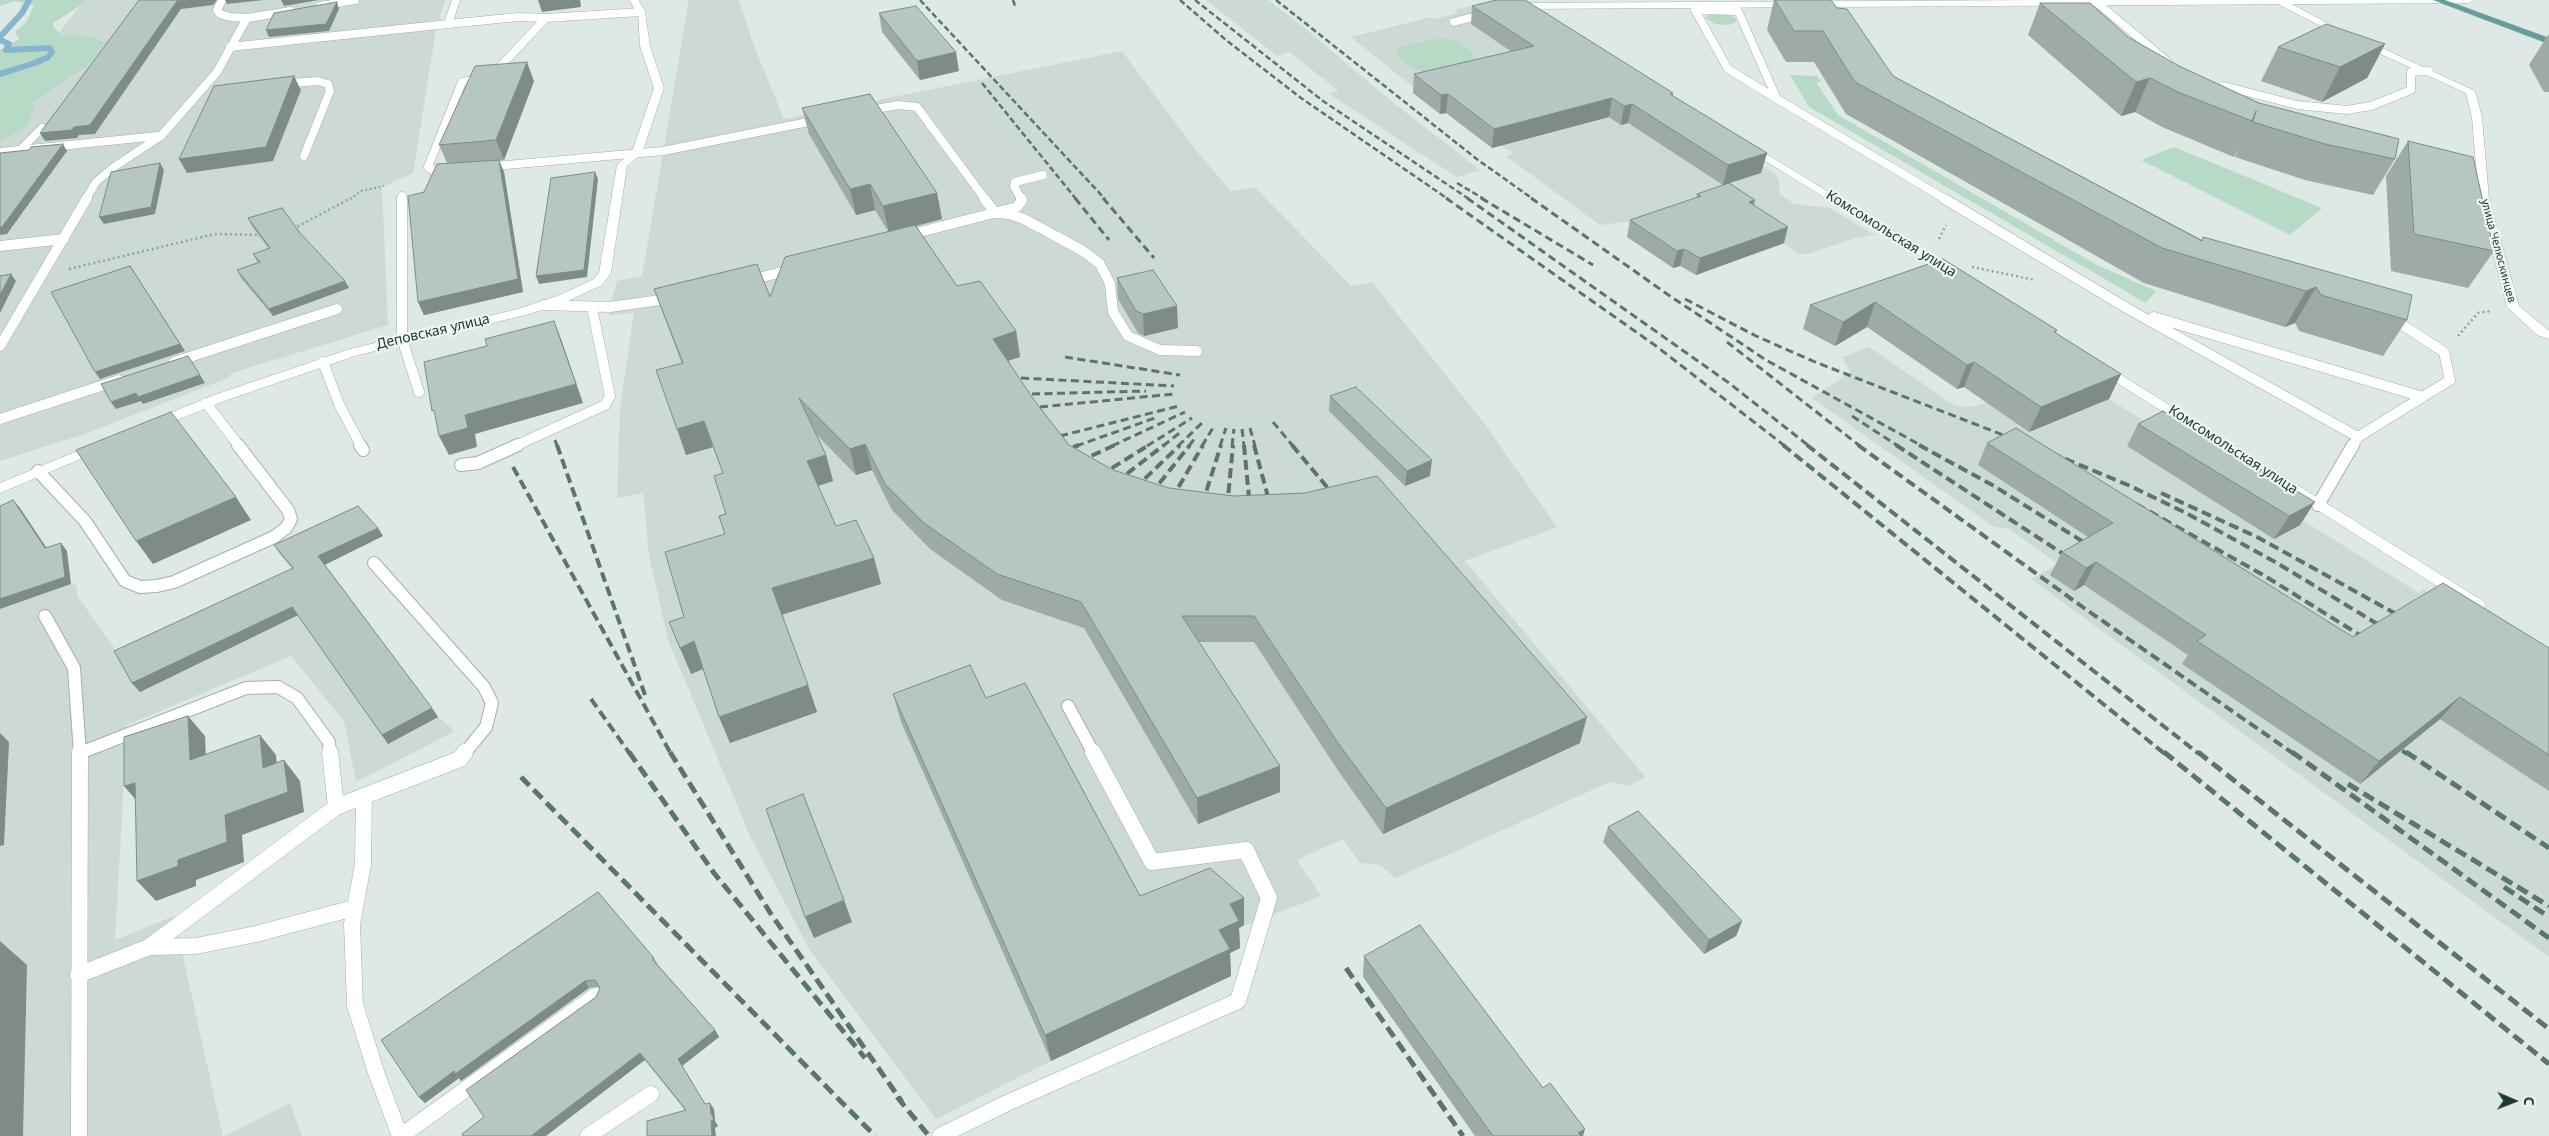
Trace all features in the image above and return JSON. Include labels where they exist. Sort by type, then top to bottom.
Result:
[{"type":"main road","points":[[2437,0],[2549,41]]},
{"type":"street","points":[[1511,5],[2470,0]]},
{"type":"street","name":"улица Челюскинцев","points":[[2279,1],[2340,32],[2470,91],[2477,117],[2476,168],[2512,307],[2541,332],[2549,335]]},
{"type":"street","points":[[1511,5],[1538,18]]},
{"type":"street","name":"Деповская улица","points":[[144,428],[323,362],[402,340],[544,305],[583,290],[602,279],[622,165],[637,153],[659,88],[645,46],[641,12]]},
{"type":"street","name":"Комсомольская улица","points":[[1734,138],[1960,276]]},
{"type":"street","name":"Комсомольская улица","points":[[2088,357],[2318,505],[2491,613]]},
{"type":"street","points":[[0,488],[109,442]]},
{"type":"lane","points":[[222,0],[217,10],[220,14],[248,18],[296,10]]},
{"type":"lane","points":[[316,7],[355,0]]},
{"type":"lane","points":[[448,24],[456,0]]},
{"type":"lane","points":[[230,48],[518,17],[546,18],[641,12],[634,0]]},
{"type":"lane","points":[[1833,2],[1843,17]]},
{"type":"lane","points":[[2091,2],[2172,66]]},
{"type":"lane","points":[[1454,22],[1499,10]]},
{"type":"lane","points":[[1778,100],[1738,11],[1695,10],[1728,70],[1778,100],[1960,208],[2130,310],[2358,437]]},
{"type":"lane","points":[[0,346],[96,182],[114,166],[161,136],[217,72],[248,18]]},
{"type":"lane","points":[[546,18],[495,72],[484,78],[462,82],[428,167],[433,170],[466,169],[677,149],[834,117]]},
{"type":"lane","points":[[2224,86],[2297,105],[2347,110],[2371,106],[2411,90],[2411,72],[2429,71]]},
{"type":"lane","points":[[268,86],[318,81],[328,84],[330,91],[304,156]]},
{"type":"lane","points":[[199,94],[209,93]]},
{"type":"lane","points":[[852,114],[898,105],[917,107],[995,213],[1009,214],[1024,219],[1083,251],[1100,264],[1110,284],[1113,312],[1128,336],[1149,347],[1160,350],[1197,351]]},
{"type":"lane","points":[[21,149],[42,128]]},
{"type":"lane","points":[[0,152],[161,136]]},
{"type":"lane","points":[[920,232],[1020,205],[1021,198],[1014,186],[1016,182],[1043,175]]},
{"type":"lane","points":[[402,196],[402,340],[419,392]]},
{"type":"lane","points":[[0,246],[64,239]]},
{"type":"lane","points":[[733,284],[800,267]]},
{"type":"lane","points":[[544,305],[610,308],[687,295]]},
{"type":"lane","points":[[461,465],[478,463],[599,408],[608,401],[610,396],[592,308]]},
{"type":"lane","points":[[159,367],[337,309]]},
{"type":"lane","points":[[2130,310],[2423,397]]},
{"type":"lane","points":[[2318,505],[2358,437],[2450,380],[2444,352],[2381,312]]},
{"type":"lane","points":[[323,362],[339,404],[363,450]]},
{"type":"lane","points":[[0,419],[131,376]]},
{"type":"lane","points":[[38,471],[85,521],[125,582],[140,587],[174,582],[274,537],[286,528],[291,519],[288,510],[206,404]]},
{"type":"lane","points":[[78,975],[149,947],[336,807],[460,759],[486,728],[492,704],[484,687],[374,563]]},
{"type":"lane","points":[[45,616],[74,668],[80,753],[79,1136]]},
{"type":"lane","points":[[80,753],[246,688],[278,687],[297,698],[329,742],[336,807]]},
{"type":"lane","points":[[940,1136],[1007,1102],[1238,1001],[1270,898],[1246,850],[1152,862],[1068,706]]},
{"type":"lane","points":[[364,796],[363,864],[352,924],[356,1005],[376,1072],[401,1136],[595,996]]},
{"type":"lane","points":[[149,947],[196,946],[256,934],[354,908]]},
{"type":"lane","points":[[588,1136],[651,1094]]},
{"type":"path","points":[[286,232],[341,205],[361,191],[390,184]]},
{"type":"path","points":[[1944,244],[1938,239],[1947,223],[1960,208]]},
{"type":"path","points":[[42,276],[215,234],[270,236]]},
{"type":"path","points":[[2444,352],[2478,313],[2512,307]]},
{"type":"shaded area","points":[[85,0],[445,0],[436,30],[413,173],[382,187],[388,325],[232,373],[228,378],[85,434],[0,461],[0,105]]},
{"type":"shaded area","points":[[689,0],[739,0],[754,46],[784,119],[1122,51],[1199,154],[1231,191],[1255,187],[1351,286],[1372,282],[1484,423],[1557,527],[1465,561],[1645,777],[1629,786],[1610,782],[1396,878],[1379,865],[1360,863],[1343,839],[1297,860],[1321,896],[1231,931],[1240,948],[1220,958],[1231,976],[1051,1061],[936,1119],[809,949],[750,836],[668,640],[649,555],[643,493],[617,498],[620,409],[634,312],[609,316],[610,307],[617,281],[642,276]]},
{"type":"shaded area","points":[[1206,0],[1268,0],[1395,104],[1480,170],[1457,177],[1329,94],[1339,91],[1289,52],[1277,56]]},
{"type":"shaded area","points":[[1485,3],[1774,173],[1779,179],[1780,194],[1794,204],[1830,208],[1874,235],[1856,238],[1808,254],[1799,254],[1784,244],[1758,253],[1697,213],[1600,225],[1506,156],[1513,154],[1452,108],[1418,91],[1351,37],[1431,17],[1434,19],[1458,13],[1455,10]]},
{"type":"shaded area","points":[[1869,347],[1954,405],[1965,407],[1976,406],[2066,372],[2419,593],[2423,589],[2549,668],[2549,957],[2031,579],[2058,564],[2009,529],[1994,527],[1812,398],[1851,372],[1842,357]]},
{"type":"shaded area","points":[[324,565],[438,717],[455,731],[356,782],[344,721],[291,656],[127,725],[115,940],[174,916],[223,1136],[0,1136],[0,609],[71,584],[76,585],[78,597],[122,659]]},
{"type":"shaded area","points":[[290,1103],[302,1136],[225,1136]]},
{"type":"green space","points":[[0,0],[85,0],[81,5],[52,24],[61,36],[90,37],[105,42],[88,65],[30,104],[35,107],[26,127],[0,141],[0,50],[19,39],[15,32],[27,21],[34,5],[15,1],[0,6]]},
{"type":"green space","points":[[1709,14],[1728,14],[1736,19],[1736,22],[1729,25],[1715,24],[1705,18]]},
{"type":"green space","points":[[1434,39],[1449,39],[1460,42],[1472,52],[1476,61],[1428,75],[1404,63],[1396,54],[1400,47]]},
{"type":"green space","points":[[1790,75],[1817,76],[1821,82],[1816,82],[1838,115],[2097,265],[2156,291],[2146,303],[1809,107]]},
{"type":"green space","points":[[2174,147],[2322,208],[2290,235],[2141,160]]},
{"type":"building","points":[[139,0],[188,0],[177,1],[90,125],[74,127],[72,130],[40,133]]},
{"type":"building","points":[[1496,0],[1525,0],[1673,93],[1670,94],[1767,153],[1728,165],[1632,104],[1624,106],[1612,98],[1494,129],[1448,94],[1441,95],[1414,74],[1534,46],[1472,6]]},
{"type":"building","points":[[1775,0],[1831,0],[1837,8],[1847,9],[1893,76],[2202,241],[2203,237],[2412,295],[2407,320],[2321,295],[2316,287],[2306,291],[2162,248],[1855,82],[1823,31],[1794,31]]},
{"type":"building","points":[[337,2],[326,24],[266,30],[274,13]]},
{"type":"building","points":[[2040,3],[2090,3],[2128,37],[2179,66],[2259,103],[2399,139],[2395,159],[2325,144],[2253,122],[2256,111],[2252,121],[2178,92],[2150,78],[2136,82]]},
{"type":"building","points":[[916,6],[956,52],[917,61],[879,13]]},
{"type":"building","points":[[2326,24],[2385,44],[2340,67],[2278,47]]},
{"type":"building","points":[[527,62],[496,140],[439,145],[475,66]]},
{"type":"building","points":[[294,76],[266,147],[179,159],[214,86]]},
{"type":"building","points":[[870,94],[937,193],[883,206],[870,184],[850,189],[802,108]]},
{"type":"building","points":[[2408,141],[2473,157],[2494,251],[2414,234]]},
{"type":"building","points":[[63,144],[2,227],[0,227],[0,153],[29,150],[31,147]]},
{"type":"building","points":[[499,160],[518,279],[418,302],[408,196],[424,192],[437,164]]},
{"type":"building","points":[[160,163],[151,207],[99,217],[111,172]]},
{"type":"building","points":[[595,172],[584,270],[536,276],[551,178]]},
{"type":"building","points":[[1729,183],[1755,200],[1749,202],[1788,227],[1700,258],[1684,249],[1677,251],[1630,220],[1701,196],[1697,194]]},
{"type":"building","points":[[282,208],[300,233],[345,281],[269,309],[237,270],[260,262],[253,254],[270,248],[248,218]]},
{"type":"building","points":[[915,225],[957,286],[980,281],[1016,331],[993,339],[1034,400],[1069,445],[1113,470],[1169,488],[1234,496],[1305,493],[1377,476],[1587,717],[1386,808],[1338,743],[1254,616],[1182,616],[1280,766],[1197,798],[1081,602],[997,574],[924,523],[885,484],[865,444],[850,449],[799,398],[826,455],[807,461],[836,526],[856,520],[874,558],[772,588],[808,685],[719,717],[694,641],[680,648],[669,622],[684,617],[665,552],[725,534],[719,516],[726,514],[714,476],[723,473],[704,421],[677,429],[656,370],[683,363],[654,289],[757,264],[770,297],[785,257]]},
{"type":"building","points":[[1943,259],[2057,330],[2054,332],[2121,374],[2041,407],[1974,362],[1967,365],[1875,302],[1843,322],[1810,305]]},
{"type":"building","points":[[130,266],[180,344],[95,372],[51,292]]},
{"type":"building","points":[[1153,270],[1177,306],[1143,314],[1136,311],[1117,278]]},
{"type":"building","points":[[11,274],[0,295],[0,276]]},
{"type":"building","points":[[554,321],[576,384],[465,415],[468,428],[439,436],[434,410],[432,411],[424,362],[487,346],[485,339]]},
{"type":"building","points":[[188,356],[200,375],[138,397],[136,393],[111,402],[101,384]]},
{"type":"building","points":[[1356,387],[1432,460],[1407,471],[1330,396]]},
{"type":"building","points":[[2163,411],[2315,502],[2289,516],[2138,424]]},
{"type":"building","points":[[171,412],[236,497],[136,541],[76,450]]},
{"type":"building","points":[[2016,428],[2353,637],[2443,583],[2549,648],[2549,755],[2460,697],[2379,761],[2197,641],[2206,635],[2096,562],[2086,568],[2062,552],[2113,523],[1987,443]]},
{"type":"building","points":[[13,500],[45,548],[61,543],[65,577],[0,599],[0,506]]},
{"type":"building","points":[[358,506],[378,528],[318,556],[432,708],[382,735],[292,607],[132,683],[114,651],[293,568],[274,545]]},
{"type":"building","points":[[970,665],[986,698],[1025,683],[1140,896],[1210,868],[1244,898],[1230,904],[1239,921],[1219,930],[1230,949],[1045,1035],[893,694]]},
{"type":"building","points":[[188,716],[190,760],[260,735],[263,768],[284,760],[288,792],[225,815],[227,842],[178,860],[178,866],[137,881],[135,783],[124,786],[124,737]]},
{"type":"building","points":[[803,794],[844,900],[805,917],[766,809]]},
{"type":"building","points":[[1638,811],[1742,921],[1709,940],[1608,827]]},
{"type":"building","points":[[598,892],[654,958],[652,959],[715,1030],[678,1059],[705,1104],[710,1103],[711,1114],[714,1119],[711,1121],[712,1136],[647,1136],[647,1121],[686,1110],[640,1053],[531,1136],[463,1136],[462,1134],[484,1117],[466,1090],[596,997],[600,988],[595,980],[585,981],[455,1074],[454,1071],[419,1097],[381,1040]]},
{"type":"building","points":[[1420,925],[1543,1088],[1550,1083],[1585,1129],[1578,1133],[1581,1136],[1493,1136],[1364,956]]},
{"type":"waterway","points":[[0,37],[22,13],[29,0]]},
{"type":"waterway","points":[[0,40],[9,44],[6,50],[50,48],[52,52],[48,57],[35,63],[0,74]]},
{"type":"railway","points":[[920,0],[1105,199]]},
{"type":"railway","points":[[1013,0],[1015,6]]},
{"type":"railway","points":[[1180,0],[1226,40],[1301,98],[1448,199]]},
{"type":"railway","points":[[1195,0],[1323,101],[1469,199]]},
{"type":"railway","points":[[1276,0],[1478,160],[1533,199]]},
{"type":"railway","points":[[982,83],[1076,199]]},
{"type":"railway","points":[[1457,183],[1484,199]]},
{"type":"railway","points":[[1075,198],[1109,240]]},
{"type":"railway","points":[[1103,198],[1154,258]]},
{"type":"railway","points":[[1446,198],[1656,346],[1785,446]]},
{"type":"railway","points":[[1467,198],[1729,383],[1809,446]]},
{"type":"railway","points":[[1481,198],[1593,265]]},
{"type":"railway","points":[[1531,198],[1667,294],[1766,360],[1922,446]]},
{"type":"railway","points":[[1685,299],[1756,336],[1815,362],[2016,440]]},
{"type":"railway","points":[[1727,342],[1860,446]]},
{"type":"railway","points":[[1065,357],[1180,375]]},
{"type":"railway","points":[[1021,378],[1174,386]]},
{"type":"railway","points":[[1032,394],[1146,391]]},
{"type":"railway","points":[[1040,407],[1174,394]]},
{"type":"railway","points":[[1048,439],[1179,406]]},
{"type":"railway","points":[[1112,446],[1185,412]]},
{"type":"railway","points":[[1852,416],[1898,446]]},
{"type":"railway","points":[[1076,446],[1155,418]]},
{"type":"railway","points":[[1147,446],[1192,418]]},
{"type":"railway","points":[[1273,422],[1293,446]]},
{"type":"railway","points":[[1178,446],[1202,423]]},
{"type":"railway","points":[[1202,446],[1214,426]]},
{"type":"railway","points":[[1220,446],[1226,428]]},
{"type":"railway","points":[[1250,428],[1255,446]]},
{"type":"railway","points":[[1232,446],[1234,429]]},
{"type":"railway","points":[[1242,429],[1244,446]]},
{"type":"railway","points":[[1163,446],[1182,431]]},
{"type":"railway","points":[[1189,446],[1195,438]]},
{"type":"railway","points":[[555,440],[557,446]]},
{"type":"railway","points":[[557,445],[645,695]]},
{"type":"railway","points":[[1059,452],[1079,445]]},
{"type":"railway","points":[[1078,462],[1115,445]]},
{"type":"railway","points":[[1099,476],[1149,445]]},
{"type":"railway","points":[[1115,483],[1164,445]]},
{"type":"railway","points":[[1134,489],[1180,445]]},
{"type":"railway","points":[[1150,495],[1190,445]]},
{"type":"railway","points":[[1171,500],[1203,445]]},
{"type":"railway","points":[[1202,505],[1221,445]]},
{"type":"railway","points":[[1227,508],[1233,445]]},
{"type":"railway","points":[[1244,445],[1250,508]]},
{"type":"railway","points":[[1254,445],[1271,508]]},
{"type":"railway","points":[[1292,445],[1337,499]]},
{"type":"railway","points":[[1783,445],[2165,754]]},
{"type":"railway","points":[[1807,445],[2199,754]]},
{"type":"railway","points":[[1858,445],[2084,608],[2294,754]]},
{"type":"railway","points":[[1896,445],[2074,561]]},
{"type":"railway","points":[[1919,445],[1994,486],[2093,548]]},
{"type":"railway","points":[[2051,453],[2128,485],[2186,513],[2277,563],[2389,631]]},
{"type":"railway","points":[[513,467],[671,754]]},
{"type":"railway","points":[[2161,493],[2257,537],[2407,620]]},
{"type":"railway","points":[[2136,504],[2265,576],[2371,642]]},
{"type":"railway","points":[[591,699],[630,754]]},
{"type":"railway","points":[[2390,742],[2407,754]]},
{"type":"railway","points":[[629,752],[714,873],[865,1058]]},
{"type":"railway","points":[[670,752],[771,914],[902,1102]]},
{"type":"railway","points":[[2164,752],[2549,1064]]},
{"type":"railway","points":[[2198,752],[2549,1029]]},
{"type":"railway","points":[[2292,752],[2549,938]]},
{"type":"railway","points":[[2406,752],[2549,848]]},
{"type":"railway","points":[[521,777],[875,1136]]},
{"type":"railway","points":[[2348,784],[2549,906]]},
{"type":"railway","points":[[2504,887],[2549,917]]},
{"type":"railway","points":[[1346,968],[1463,1136]]},
{"type":"railway","points":[[897,1097],[929,1136]]}]
